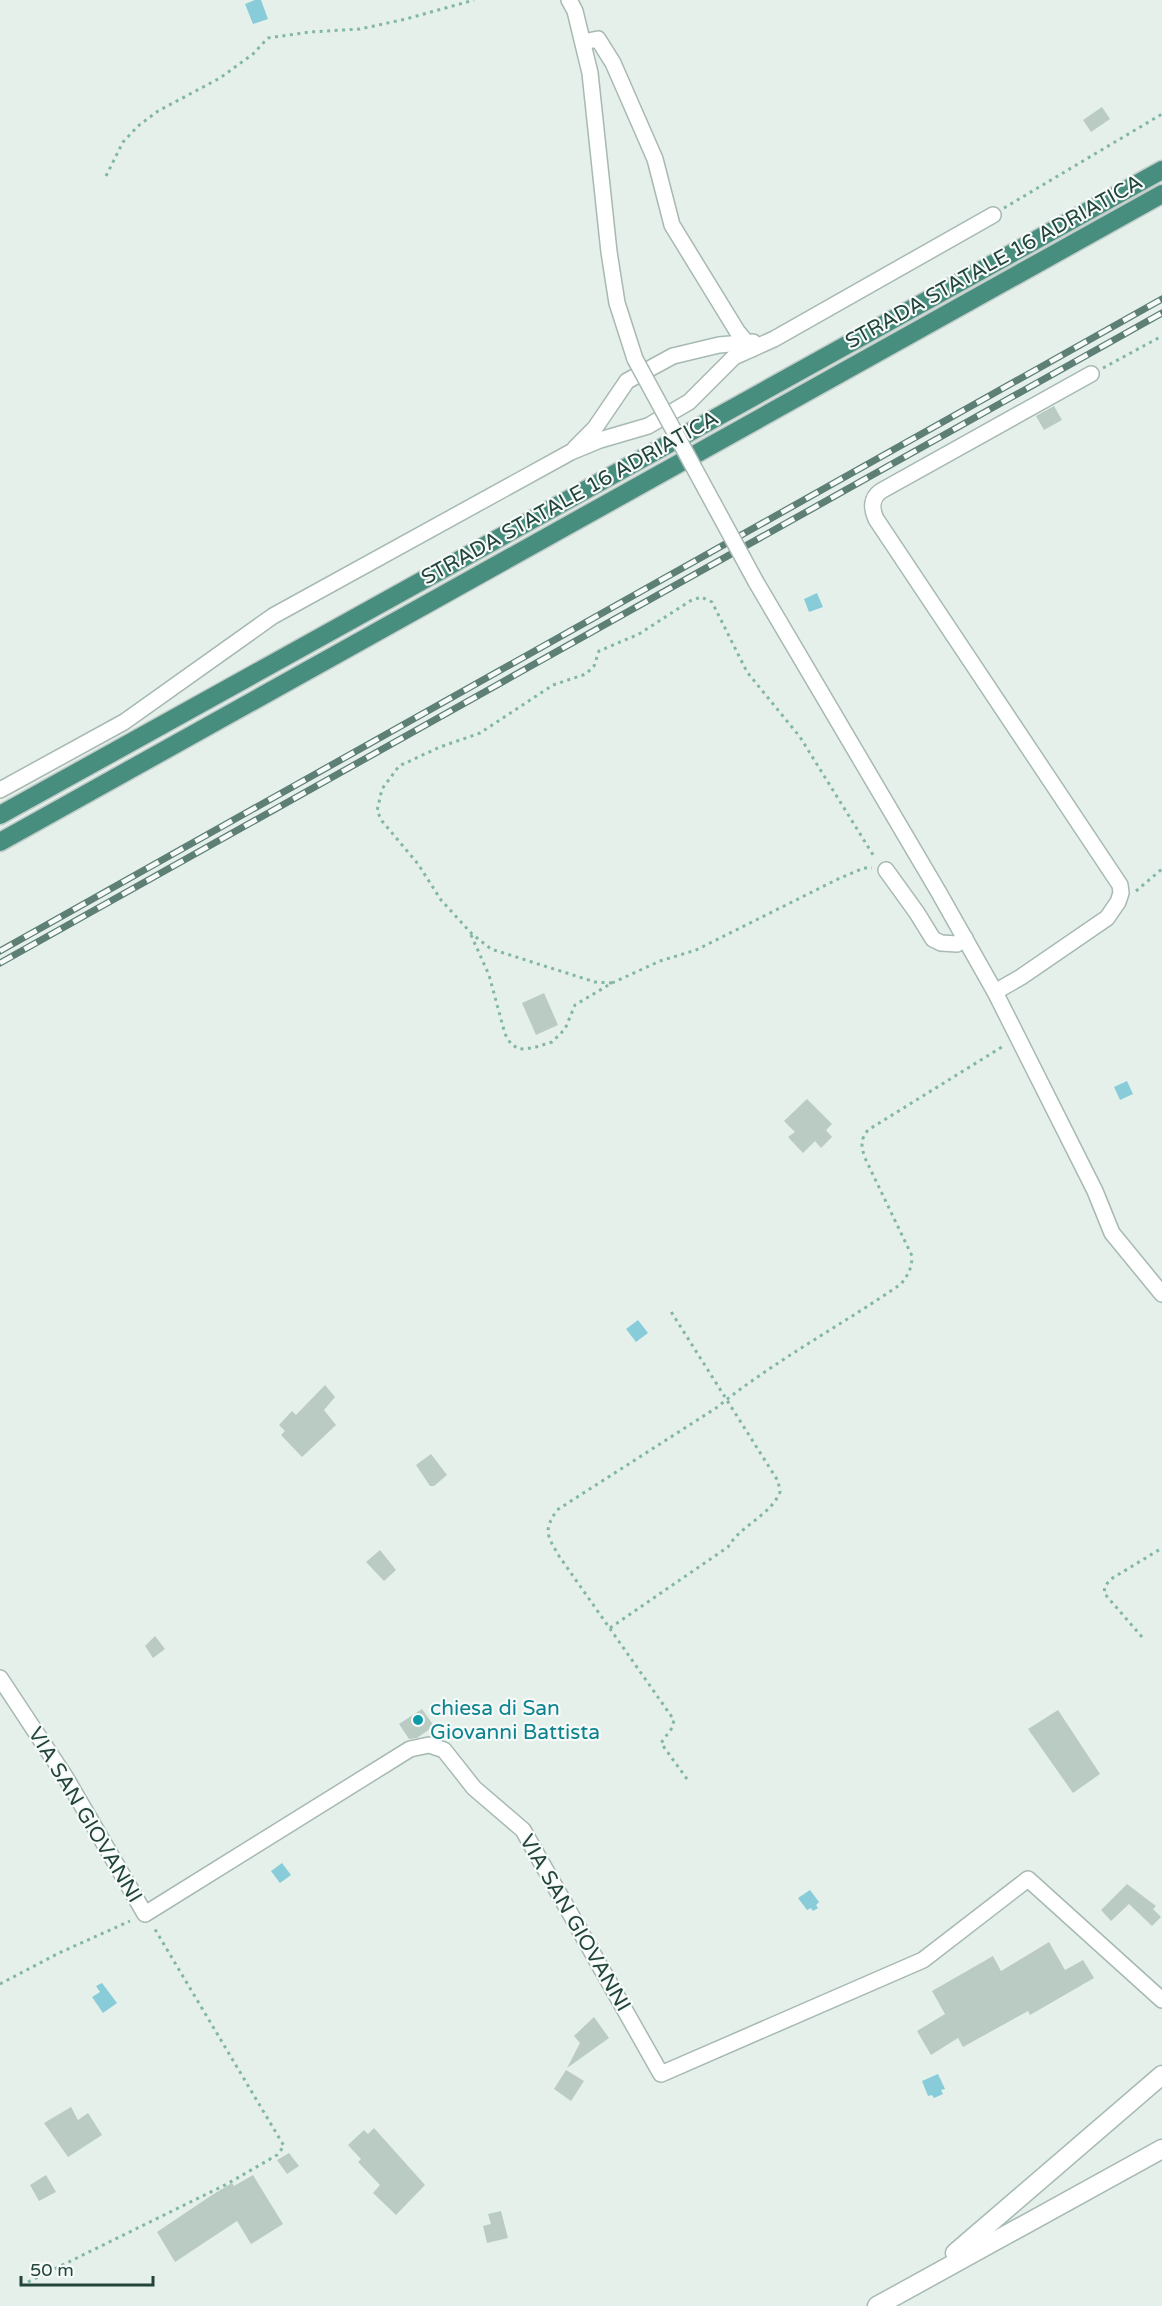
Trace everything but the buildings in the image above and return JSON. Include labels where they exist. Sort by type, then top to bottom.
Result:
[{"type":"highway","name":"STRADA STATALE 16 ADRIATICA","points":[[0,815],[1162,170]]},
{"type":"highway","name":"STRADA STATALE 16 ADRIATICA","points":[[0,842],[1162,194]]},
{"type":"street","points":[[569,0],[575,11],[591,73],[609,252],[617,303],[635,358],[756,582],[995,992],[1095,1191],[1112,1233],[1162,1294]]},
{"type":"street","points":[[583,42],[598,39],[613,63],[655,159],[672,225],[693,262],[725,309],[736,331],[749,346]]},
{"type":"street","points":[[571,452],[595,428],[627,381],[673,356],[719,345],[749,346],[774,339],[993,215]]},
{"type":"street","points":[[0,790],[124,722],[273,616],[571,452],[600,440],[648,426],[689,402],[734,357],[749,346]]},
{"type":"street","points":[[995,992],[1021,977],[1107,918],[1118,902],[1121,893],[1120,885],[872,510],[875,495],[881,491],[1091,375]]},
{"type":"street","points":[[886,871],[933,939],[941,943],[957,944],[964,938]]},
{"type":"street","name":"VIA SAN GIOVANNI","points":[[0,1678],[66,1778],[145,1914],[410,1749],[429,1745],[444,1750],[474,1788],[523,1830],[661,2074],[923,1960],[1028,1879],[1162,2000]]},
{"type":"street","points":[[929,2276],[1162,2075]]},
{"type":"street","points":[[877,2306],[1162,2149]]},
{"type":"path","points":[[106,176],[123,142],[138,126],[158,111],[220,78],[253,54],[268,38],[310,32],[360,29],[406,20],[474,0]]},
{"type":"path","points":[[993,215],[1162,114]]},
{"type":"path","points":[[1091,375],[1162,336]]},
{"type":"path","points":[[612,983],[595,982],[491,949],[468,931],[441,900],[418,864],[382,821],[376,811],[378,800],[390,777],[399,766],[440,747],[480,733],[553,685],[586,674],[594,666],[599,651],[639,634],[690,601],[701,597],[712,602],[747,672],[800,737],[866,846],[886,871]]},
{"type":"path","points":[[468,931],[489,975],[505,1034],[511,1044],[519,1049],[533,1048],[552,1042],[565,1029],[575,1005],[612,983],[676,954],[696,950],[864,868],[886,871]]},
{"type":"path","points":[[687,1779],[662,1743],[672,1728],[674,1720],[548,1537],[547,1527],[557,1510],[727,1400],[735,1391],[803,1345],[901,1284],[908,1275],[912,1256],[865,1158],[861,1147],[862,1138],[868,1130],[1018,1037]]},
{"type":"path","points":[[610,1629],[728,1547],[733,1538],[777,1499],[780,1492],[778,1481],[670,1310]]},
{"type":"path","points":[[1142,1637],[1104,1593],[1105,1586],[1111,1579],[1162,1548]]},
{"type":"path","points":[[0,1984],[79,1943],[145,1914],[284,2146],[277,2155],[227,2184],[28,2282]]},
{"type":"water","points":[[261,0],[268,19],[253,24],[245,4]]},
{"type":"water","points":[[817,593],[823,607],[809,612],[804,599]]},
{"type":"water","points":[[1127,1081],[1133,1094],[1120,1100],[1114,1087]]},
{"type":"water","points":[[638,1320],[648,1333],[636,1342],[626,1329]]},
{"type":"water","points":[[282,1863],[291,1875],[280,1883],[271,1871]]},
{"type":"water","points":[[810,1890],[819,1902],[816,1905],[818,1908],[813,1911],[811,1908],[807,1910],[798,1898]]},
{"type":"water","points":[[102,1983],[117,2003],[103,2013],[92,1997],[100,1992],[96,1986]]},
{"type":"water","points":[[938,2074],[945,2089],[941,2090],[943,2094],[934,2098],[932,2095],[928,2096],[922,2081]]},
{"type":"railway","points":[[0,951],[1162,299]]},
{"type":"railway","points":[[0,963],[1162,313]]},
{"type":"place","name":"chiesa di San Giovanni Battista","points":[[418,1720]]}]
